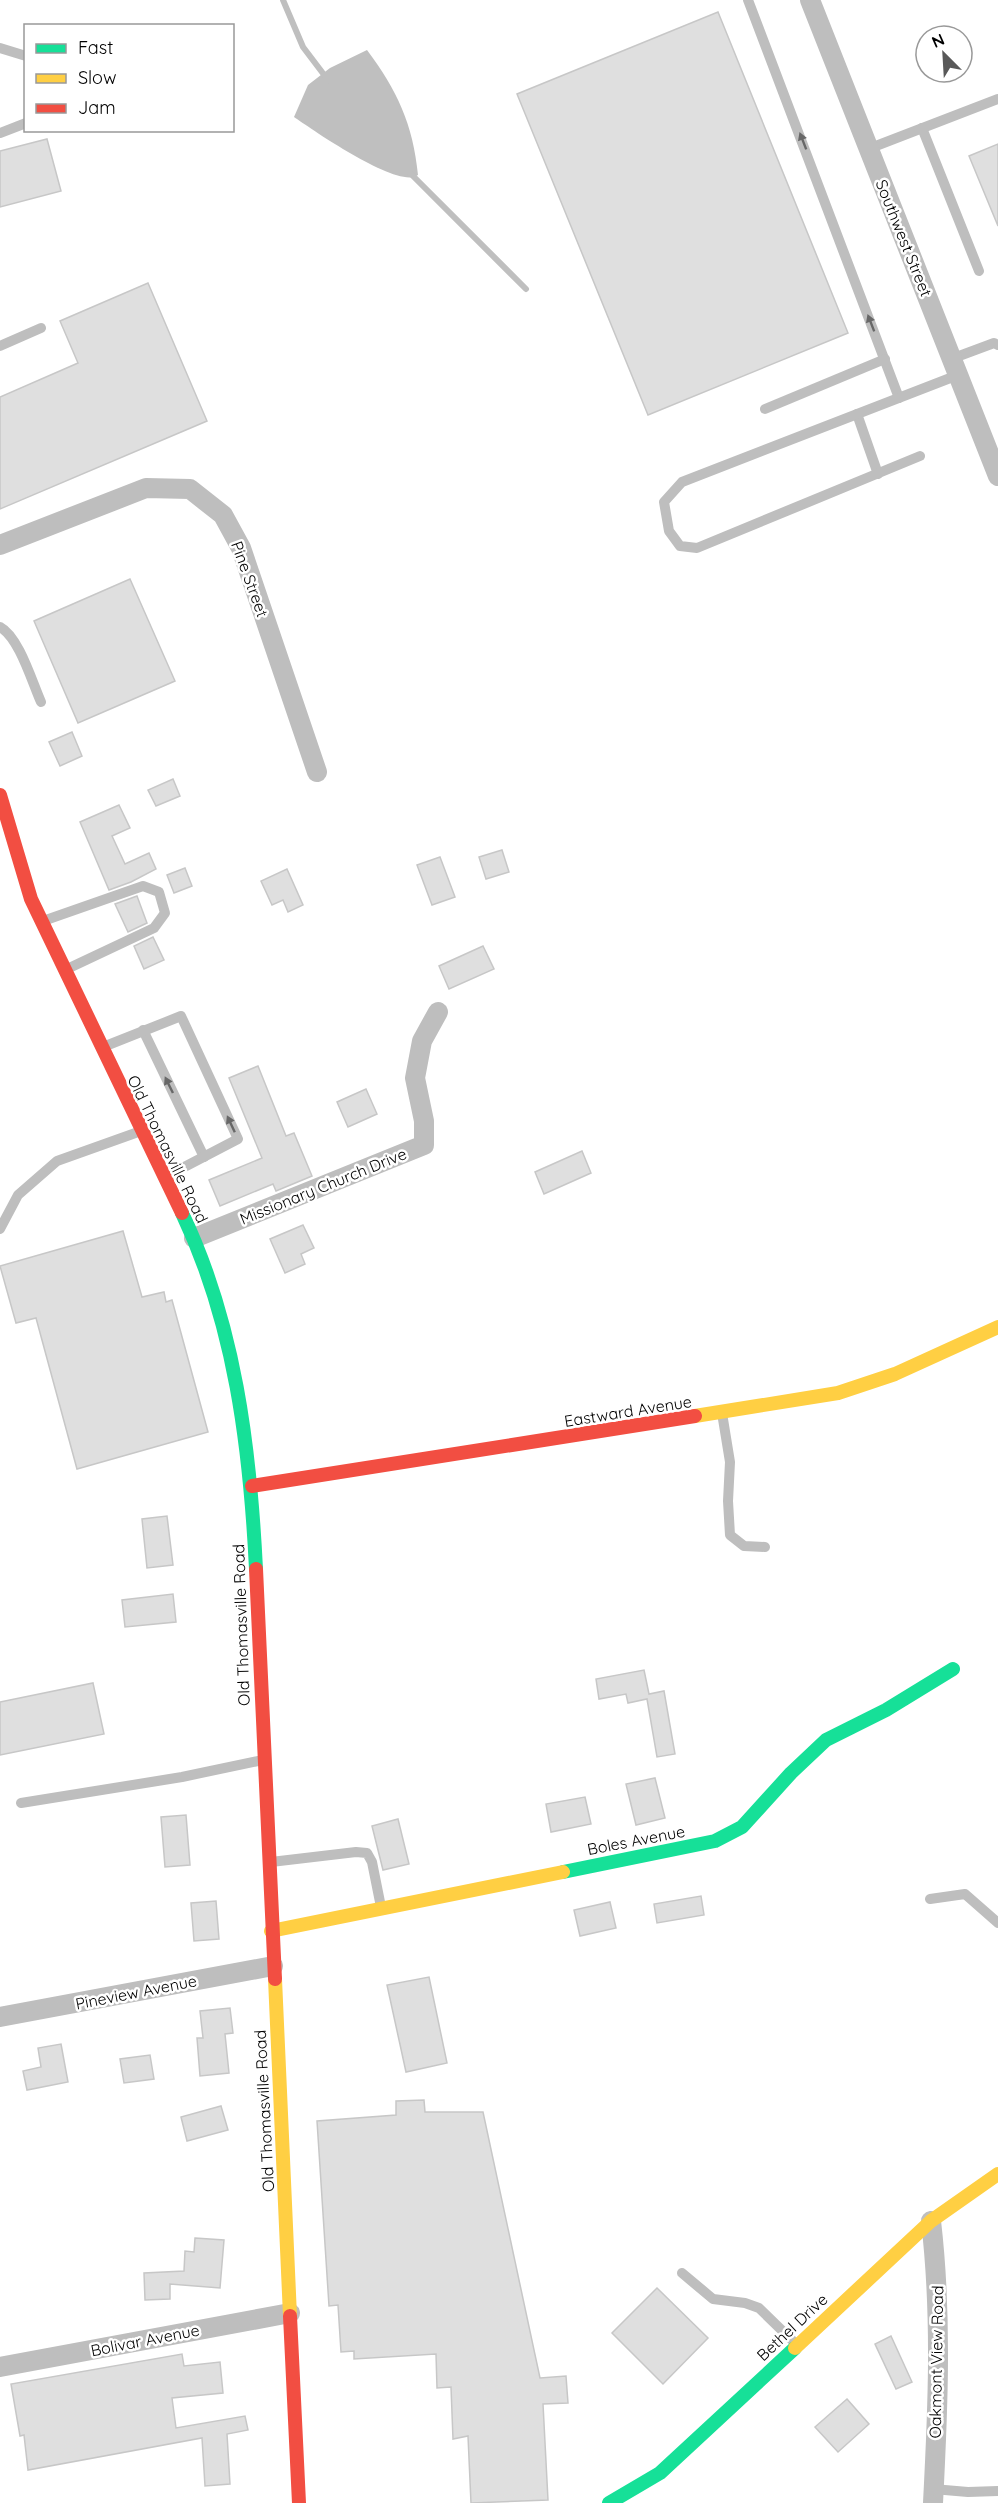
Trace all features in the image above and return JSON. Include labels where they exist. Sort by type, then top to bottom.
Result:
[{"type":"street","name":"Southwest Street","points":[[810,0],[998,476]]},
{"type":"street","name":"Pine Street","points":[[0,545],[146,488],[190,489],[224,515],[241,548],[317,772]]},
{"type":"street","name":"Old Thomasville Road","points":[[0,795],[31,899],[41,922],[194,1238],[214,1290],[232,1362],[252,1486],[299,2503]]},
{"type":"street","name":"Missionary Church Drive","points":[[194,1238],[424,1145],[424,1121],[415,1078],[422,1041],[438,1012]]},
{"type":"street","name":"Eastward Avenue","points":[[252,1486],[838,1393],[895,1374],[998,1327]]},
{"type":"street","name":"Boles Avenue","points":[[271,1931],[716,1841],[742,1827],[791,1773],[826,1740],[886,1710],[953,1668]]},
{"type":"street","name":"Pineview Avenue","points":[[0,2017],[273,1966]]},
{"type":"street","name":"Bethel Drive","points":[[609,2503],[660,2473],[931,2221],[998,2174]]},
{"type":"street","name":"Oakmont View Road","points":[[931,2221],[937,2274],[940,2365],[933,2496]]},
{"type":"street","name":"Bolivar Avenue","points":[[0,2367],[290,2313]]},
{"type":"lane","points":[[748,0],[899,398]]},
{"type":"lane","points":[[0,48],[24,55]]},
{"type":"lane","points":[[868,149],[998,99]]},
{"type":"lane","points":[[0,133],[24,124]]},
{"type":"lane","points":[[922,128],[979,270]]},
{"type":"lane","points":[[0,346],[40,328]]},
{"type":"lane","points":[[920,456],[697,549],[680,546],[669,531],[664,502],[682,482],[899,398],[994,343],[998,345]]},
{"type":"lane","points":[[765,409],[885,359]]},
{"type":"lane","points":[[857,414],[878,474]]},
{"type":"lane","points":[[0,627],[5,630],[21,655],[40,702]]},
{"type":"lane","points":[[41,922],[143,886],[159,892],[165,913],[154,928],[64,971]]},
{"type":"lane","points":[[101,1047],[181,1016],[238,1139],[164,1178]]},
{"type":"lane","points":[[143,1030],[204,1157]]},
{"type":"lane","points":[[0,1229],[18,1195],[57,1161],[141,1131]]},
{"type":"lane","points":[[722,1412],[730,1462],[728,1501],[730,1535],[744,1546],[765,1546]]},
{"type":"lane","points":[[21,1803],[182,1777],[263,1760]]},
{"type":"lane","points":[[268,1862],[356,1852],[367,1853],[372,1862],[382,1909]]},
{"type":"lane","points":[[930,1899],[965,1894],[998,1923]]},
{"type":"lane","points":[[682,2273],[712,2299],[745,2303],[759,2308],[798,2345]]},
{"type":"lane","points":[[933,2496],[998,2491]]},
{"type":"shaded area","points":[[367,50],[387,79],[402,108],[412,140],[418,175],[408,177],[375,167],[294,117],[308,85],[330,68]]},
{"type":"building","points":[[718,12],[848,333],[648,415],[517,94]]},
{"type":"building","points":[[47,139],[61,191],[0,207],[0,151]]},
{"type":"building","points":[[998,144],[998,226],[969,156]]},
{"type":"building","points":[[148,283],[207,421],[0,509],[0,397],[78,363],[60,321]]},
{"type":"building","points":[[130,579],[175,681],[78,723],[34,621]]},
{"type":"building","points":[[72,732],[82,756],[60,766],[49,742]]},
{"type":"building","points":[[173,779],[180,796],[156,806],[148,790]]},
{"type":"building","points":[[119,805],[130,828],[112,836],[125,864],[149,853],[156,869],[109,890],[80,822]]},
{"type":"building","points":[[502,850],[509,872],[486,879],[479,857]]},
{"type":"building","points":[[440,857],[455,897],[432,905],[417,865]]},
{"type":"building","points":[[185,868],[192,886],[174,893],[167,875]]},
{"type":"building","points":[[287,869],[303,905],[288,912],[283,900],[272,905],[261,881]]},
{"type":"building","points":[[137,896],[147,923],[128,932],[115,904]]},
{"type":"building","points":[[153,937],[164,960],[144,969],[134,946]]},
{"type":"building","points":[[483,946],[494,969],[449,989],[439,966]]},
{"type":"building","points":[[258,1066],[286,1136],[294,1133],[312,1176],[276,1191],[273,1184],[220,1206],[209,1180],[262,1158],[229,1078]]},
{"type":"building","points":[[366,1089],[377,1114],[348,1127],[337,1102]]},
{"type":"building","points":[[582,1151],[591,1173],[544,1194],[535,1172]]},
{"type":"building","points":[[303,1225],[314,1248],[301,1254],[305,1264],[285,1273],[270,1239]]},
{"type":"building","points":[[123,1231],[142,1297],[164,1292],[166,1302],[172,1300],[208,1432],[77,1469],[36,1318],[16,1323],[0,1266]]},
{"type":"building","points":[[167,1516],[173,1565],[147,1568],[142,1519]]},
{"type":"building","points":[[173,1594],[176,1622],[125,1627],[122,1600]]},
{"type":"building","points":[[644,1670],[649,1694],[664,1691],[675,1754],[657,1757],[647,1699],[628,1703],[626,1694],[599,1699],[596,1679]]},
{"type":"building","points":[[93,1683],[104,1734],[0,1755],[0,1702]]},
{"type":"building","points":[[655,1778],[665,1818],[636,1825],[626,1784]]},
{"type":"building","points":[[585,1797],[591,1824],[551,1832],[546,1804]]},
{"type":"building","points":[[186,1815],[190,1865],[165,1867],[161,1817]]},
{"type":"building","points":[[398,1819],[409,1864],[383,1870],[372,1826]]},
{"type":"building","points":[[701,1896],[704,1915],[657,1923],[654,1904]]},
{"type":"building","points":[[216,1901],[219,1939],[194,1941],[191,1903]]},
{"type":"building","points":[[610,1902],[616,1928],[580,1936],[574,1910]]},
{"type":"building","points":[[429,1977],[447,2063],[406,2072],[387,1985]]},
{"type":"building","points":[[230,2008],[233,2033],[225,2034],[229,2073],[200,2076],[197,2038],[203,2038],[200,2011]]},
{"type":"building","points":[[61,2044],[68,2082],[27,2090],[23,2071],[41,2067],[38,2048]]},
{"type":"building","points":[[150,2055],[154,2079],[124,2083],[120,2059]]},
{"type":"building","points":[[424,2100],[425,2112],[483,2112],[540,2378],[566,2376],[568,2403],[543,2404],[548,2500],[471,2503],[468,2436],[453,2439],[451,2387],[437,2388],[436,2354],[354,2359],[354,2351],[341,2352],[338,2305],[329,2306],[317,2121],[396,2115],[396,2101]]},
{"type":"building","points":[[221,2106],[228,2130],[187,2141],[181,2117]]},
{"type":"building","points":[[195,2238],[224,2240],[220,2288],[170,2284],[170,2299],[145,2300],[144,2273],[184,2271],[185,2251],[194,2252]]},
{"type":"building","points":[[657,2288],[708,2338],[663,2384],[612,2333]]},
{"type":"building","points":[[891,2336],[912,2382],[896,2389],[875,2344]]},
{"type":"building","points":[[182,2354],[184,2366],[220,2362],[223,2393],[172,2398],[176,2428],[245,2416],[248,2430],[227,2434],[230,2484],[205,2486],[202,2438],[28,2470],[24,2435],[20,2436],[11,2384]]},
{"type":"building","points":[[847,2399],[869,2424],[838,2452],[815,2427]]},
{"type":"waterway","points":[[283,0],[303,47],[328,80]]},
{"type":"waterway","points":[[410,173],[526,289]]},
{"type":"traffic: fast","points":[[182,1213],[215,1298],[237,1387],[249,1478],[256,1569]]},
{"type":"traffic: fast","points":[[563,1872],[715,1841],[742,1827],[791,1773],[826,1740],[886,1710],[953,1669]]},
{"type":"traffic: fast","points":[[609,2503],[660,2473],[795,2348]]},
{"type":"traffic: slow","points":[[695,1416],[838,1393],[895,1374],[998,1327]]},
{"type":"traffic: slow","points":[[271,1931],[563,1872]]},
{"type":"traffic: slow","points":[[275,1979],[290,2316]]},
{"type":"traffic: slow","points":[[795,2348],[931,2221],[998,2174]]},
{"type":"traffic: jam","points":[[0,795],[31,899],[182,1213]]},
{"type":"traffic: jam","points":[[252,1486],[695,1416]]},
{"type":"traffic: jam","points":[[256,1569],[275,1979]]},
{"type":"traffic: jam","points":[[290,2316],[299,2503]]}]
